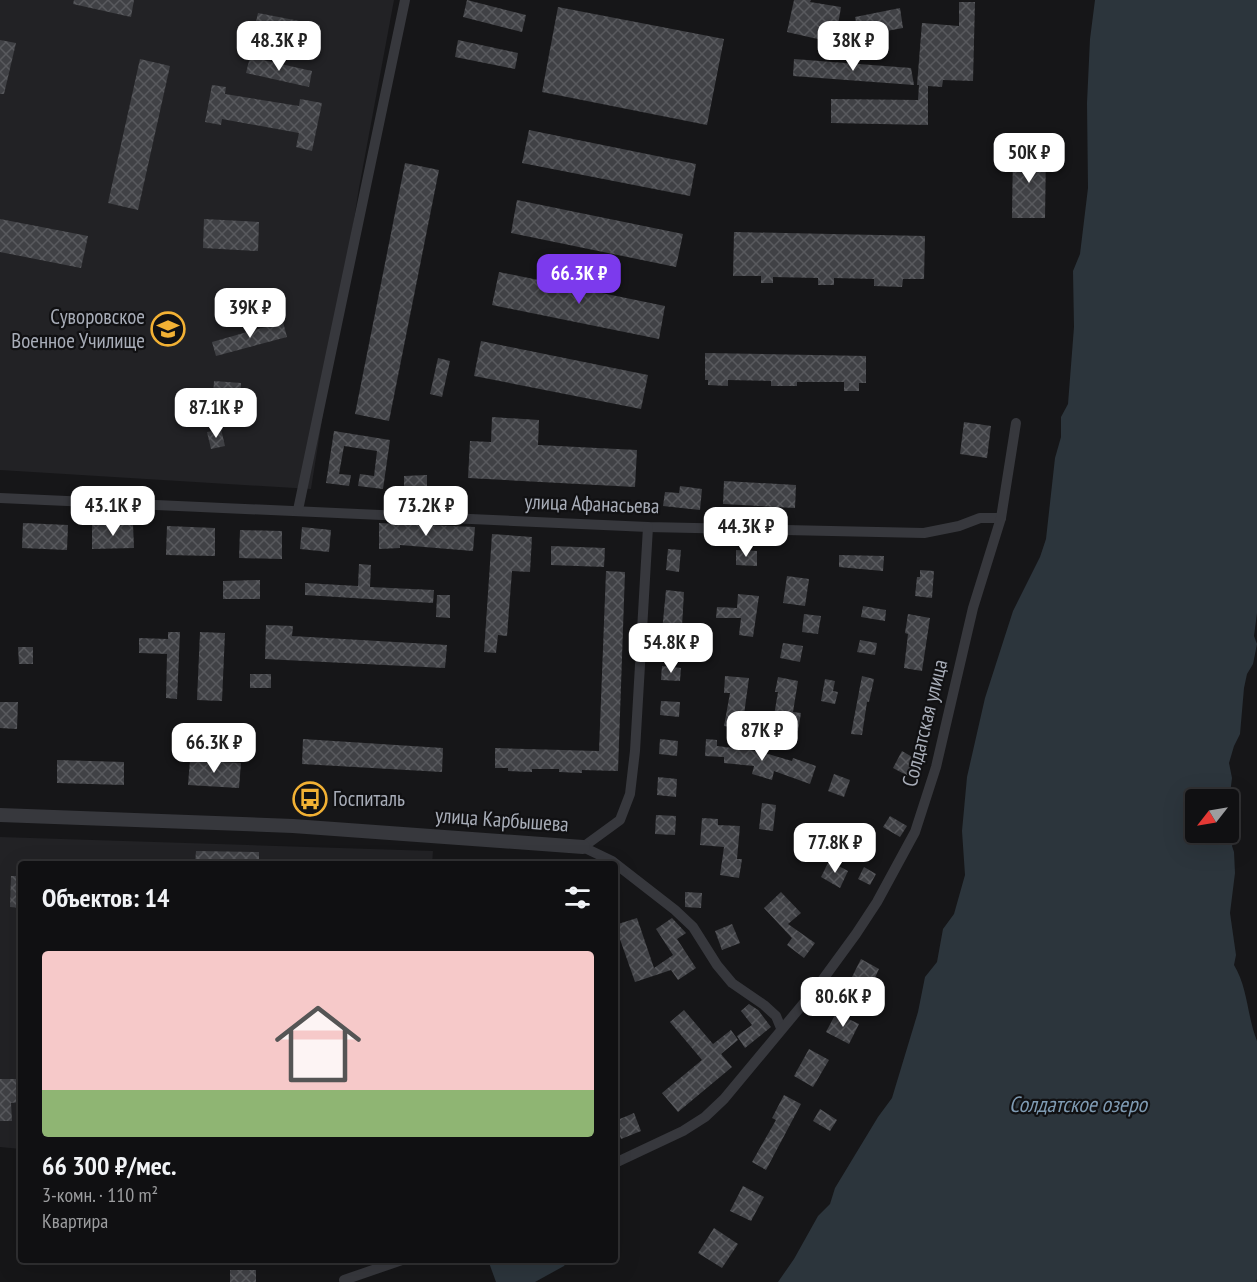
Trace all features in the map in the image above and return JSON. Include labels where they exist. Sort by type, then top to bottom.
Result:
[{"type":"street","points":[[298,510],[405,0]]},
{"type":"street","name":"Солдатская улица","points":[[618,1162],[683,1131],[705,1117],[745,1076],[781,1028],[818,986],[856,934],[877,902],[915,832],[936,767],[973,608],[1001,518],[1016,423]]},
{"type":"street","name":"улица Афанасьева","points":[[0,498],[648,527],[924,533],[959,526],[980,518],[1001,518]]},
{"type":"street","points":[[583,847],[620,820],[630,794],[636,739],[648,527]]},
{"type":"street","name":"улица Карбышева","points":[[0,815],[293,826],[583,847],[612,861]]},
{"type":"street","name":"улица Карбышева","points":[[618,866],[693,927],[717,965],[732,982],[776,1016],[781,1028]]},
{"type":"street","points":[[344,1280],[393,1263]]},
{"type":"shaded area","name":"Суворовское Военное Училище","points":[[0,0],[394,0],[359,188],[311,489],[0,470]]},
{"type":"shaded area","points":[[0,837],[433,851],[432,861],[18,861],[18,1149],[0,1147]]},
{"type":"water","name":"Солдатское озеро","points":[[1095,0],[1257,0],[1257,613],[1254,636],[1257,644],[1253,664],[1247,674],[1244,688],[1240,734],[1229,763],[1232,778],[1231,789],[1185,789],[1185,843],[1233,843],[1235,873],[1230,913],[1236,955],[1234,965],[1242,983],[1257,1041],[1257,1279],[1256,1282],[778,1282],[818,1216],[830,1204],[835,1188],[892,1098],[918,1012],[925,977],[937,962],[943,929],[954,914],[965,875],[962,831],[967,777],[985,698],[1013,611],[1040,557],[1046,539],[1055,458],[1061,437],[1061,417],[1068,404],[1074,327],[1073,271],[1080,254],[1088,188],[1087,103],[1090,39]]},
{"type":"water","points":[[489,1263],[566,1263],[535,1282],[496,1282]]},
{"type":"building","points":[[74,0],[134,0],[131,17],[73,4]]},
{"type":"building","points":[[467,0],[526,15],[522,32],[463,17]]},
{"type":"building","points":[[794,0],[811,0],[810,2],[841,7],[835,43],[787,32]]},
{"type":"building","points":[[959,2],[975,2],[973,81],[943,80],[942,87],[928,86],[928,125],[831,123],[831,99],[918,100],[922,23],[959,26]]},
{"type":"building","points":[[558,7],[724,39],[707,125],[542,92]]},
{"type":"building","points":[[900,8],[903,28],[859,36],[855,17]]},
{"type":"building","points":[[258,13],[320,25],[316,47],[253,35]]},
{"type":"building","points":[[0,40],[16,43],[4,94],[0,94]]},
{"type":"building","points":[[458,40],[518,53],[515,69],[455,57]]},
{"type":"building","points":[[250,57],[312,71],[309,87],[246,73]]},
{"type":"building","points":[[140,59],[170,66],[138,210],[108,203]]},
{"type":"building","points":[[794,59],[911,68],[914,85],[793,76]]},
{"type":"building","points":[[212,85],[226,87],[225,94],[299,106],[300,99],[322,103],[312,151],[296,147],[299,133],[222,119],[221,125],[205,122]]},
{"type":"building","points":[[529,130],[696,164],[690,196],[522,163]]},
{"type":"building","points":[[1013,149],[1046,150],[1045,218],[1012,218]]},
{"type":"building","points":[[405,163],[439,170],[389,421],[355,414]]},
{"type":"building","points":[[517,200],[683,234],[676,267],[511,233]]},
{"type":"building","points":[[0,219],[88,236],[81,268],[0,252]]},
{"type":"building","points":[[204,219],[259,222],[258,251],[203,248]]},
{"type":"building","points":[[734,232],[925,236],[924,279],[903,279],[902,287],[874,286],[874,279],[834,278],[834,285],[818,285],[818,278],[773,277],[773,283],[761,283],[761,276],[733,276]]},
{"type":"building","points":[[499,272],[665,306],[659,339],[492,305]]},
{"type":"building","points":[[283,322],[287,337],[216,356],[212,342]]},
{"type":"building","points":[[481,341],[648,375],[641,409],[474,376]]},
{"type":"building","points":[[705,353],[866,356],[866,383],[859,383],[859,391],[844,391],[844,382],[797,382],[797,386],[771,386],[771,381],[728,380],[728,386],[708,385],[708,380],[705,380]]},
{"type":"building","points":[[438,358],[450,361],[442,397],[430,394]]},
{"type":"building","points":[[214,381],[241,383],[240,400],[213,398]]},
{"type":"building","points":[[492,417],[539,420],[538,445],[637,450],[635,487],[468,478],[470,441],[491,442]]},
{"type":"building","points":[[964,422],[991,426],[987,458],[960,454]]},
{"type":"building","points":[[221,429],[225,446],[211,449],[207,432]]},
{"type":"building","points":[[334,431],[390,440],[383,489],[358,486],[360,474],[374,476],[377,451],[344,446],[339,474],[351,475],[349,486],[326,483]]},
{"type":"building","points":[[427,475],[427,489],[404,490],[404,476]]},
{"type":"building","points":[[724,481],[796,485],[795,508],[723,504]]},
{"type":"building","points":[[680,486],[702,489],[700,510],[663,506],[665,492],[679,493]]},
{"type":"building","points":[[23,523],[68,525],[67,550],[22,548]]},
{"type":"building","points":[[379,523],[475,527],[473,551],[400,545],[400,548],[379,549]]},
{"type":"building","points":[[133,524],[134,548],[92,549],[92,525]]},
{"type":"building","points":[[167,526],[215,528],[215,556],[166,555]]},
{"type":"building","points":[[302,527],[331,530],[329,552],[300,549]]},
{"type":"building","points":[[240,530],[282,531],[282,559],[239,558]]},
{"type":"building","points":[[492,534],[532,537],[530,572],[512,571],[507,636],[498,635],[496,653],[484,652]]},
{"type":"building","points":[[551,546],[605,548],[604,567],[551,565]]},
{"type":"building","points":[[668,549],[681,550],[679,572],[666,570]]},
{"type":"building","points":[[736,550],[757,551],[757,566],[736,565]]},
{"type":"building","points":[[839,555],[884,556],[883,571],[839,567]]},
{"type":"building","points":[[359,564],[371,565],[370,587],[434,590],[433,603],[305,595],[305,583],[358,586]]},
{"type":"building","points":[[920,570],[934,571],[932,598],[915,596]]},
{"type":"building","points":[[606,571],[625,572],[618,771],[582,770],[582,773],[559,772],[559,769],[532,769],[532,772],[495,768],[495,748],[599,751]]},
{"type":"building","points":[[787,576],[809,579],[805,606],[783,603]]},
{"type":"building","points":[[260,580],[260,599],[223,599],[223,581]]},
{"type":"building","points":[[666,590],[684,592],[681,644],[661,642]]},
{"type":"building","points":[[738,594],[759,596],[753,637],[739,635],[741,618],[716,618],[717,607],[737,608]]},
{"type":"building","points":[[437,595],[450,595],[450,618],[436,617]]},
{"type":"building","points":[[863,606],[886,610],[885,621],[861,617]]},
{"type":"building","points":[[804,614],[821,616],[818,634],[802,632]]},
{"type":"building","points":[[908,614],[930,618],[922,671],[904,668]]},
{"type":"building","points":[[266,625],[293,626],[292,636],[447,645],[445,668],[265,659]]},
{"type":"building","points":[[168,632],[180,632],[177,699],[166,698],[167,654],[139,653],[139,638],[168,639]]},
{"type":"building","points":[[200,632],[225,633],[222,701],[197,700]]},
{"type":"building","points":[[860,640],[877,643],[875,655],[857,652]]},
{"type":"building","points":[[783,643],[803,646],[800,662],[780,658]]},
{"type":"building","points":[[18,647],[33,647],[33,664],[19,664]]},
{"type":"building","points":[[662,666],[681,668],[680,681],[661,680]]},
{"type":"building","points":[[250,674],[271,674],[271,688],[250,688]]},
{"type":"building","points":[[725,676],[749,678],[742,729],[724,726],[730,693],[724,693]]},
{"type":"building","points":[[862,676],[874,679],[869,702],[867,702],[862,735],[851,734]]},
{"type":"building","points":[[778,677],[798,681],[793,712],[801,713],[798,731],[772,727]]},
{"type":"building","points":[[825,679],[835,681],[833,691],[838,692],[835,704],[821,701]]},
{"type":"building","points":[[661,701],[680,702],[679,717],[660,715]]},
{"type":"building","points":[[0,702],[18,702],[17,729],[0,728]]},
{"type":"building","points":[[303,739],[443,748],[442,772],[302,764]]},
{"type":"building","points":[[660,739],[678,741],[677,756],[659,754]]},
{"type":"building","points":[[706,739],[717,740],[717,746],[758,751],[792,761],[793,758],[816,766],[810,784],[774,771],[772,780],[752,774],[754,766],[724,763],[724,757],[705,756]]},
{"type":"building","points":[[902,751],[919,761],[910,777],[893,768]]},
{"type":"building","points":[[57,760],[124,762],[124,785],[57,783]]},
{"type":"building","points":[[190,760],[241,763],[239,788],[188,785]]},
{"type":"building","points":[[834,774],[850,780],[844,797],[828,791]]},
{"type":"building","points":[[658,777],[677,779],[676,797],[657,795]]},
{"type":"building","points":[[762,803],[776,805],[773,831],[759,829]]},
{"type":"building","points":[[656,815],[676,816],[675,835],[655,834]]},
{"type":"building","points":[[890,816],[907,826],[900,837],[883,827]]},
{"type":"building","points":[[702,818],[718,819],[718,825],[740,826],[737,859],[742,859],[739,878],[720,875],[724,847],[700,845]]},
{"type":"building","points":[[196,851],[259,852],[259,861],[195,861]]},
{"type":"building","points":[[829,861],[848,871],[840,888],[821,877]]},
{"type":"building","points":[[864,867],[876,874],[870,885],[858,879]]},
{"type":"building","points":[[11,876],[18,876],[18,908],[10,907]]},
{"type":"building","points":[[685,892],[702,893],[701,908],[685,907]]},
{"type":"building","points":[[781,892],[801,913],[788,924],[815,943],[804,958],[787,945],[792,938],[764,908]]},
{"type":"building","points":[[637,918],[654,968],[673,955],[656,929],[672,918],[686,933],[677,939],[696,968],[678,980],[671,970],[635,982],[618,934],[618,924]]},
{"type":"building","points":[[732,924],[740,943],[722,950],[715,931]]},
{"type":"building","points":[[861,959],[879,969],[868,992],[849,983]]},
{"type":"building","points":[[749,1004],[758,1010],[771,1027],[745,1048],[737,1036],[752,1025],[741,1011]]},
{"type":"building","points":[[684,1010],[713,1044],[731,1030],[738,1040],[721,1054],[732,1067],[678,1112],[662,1093],[702,1060],[670,1022]]},
{"type":"building","points":[[836,1013],[859,1024],[849,1044],[826,1032]]},
{"type":"building","points":[[809,1049],[829,1060],[813,1087],[794,1076]]},
{"type":"building","points":[[0,1079],[18,1079],[18,1102],[11,1103],[12,1121],[0,1121]]},
{"type":"building","points":[[784,1095],[801,1104],[766,1170],[752,1162],[776,1120],[772,1118]]},
{"type":"building","points":[[820,1109],[837,1120],[830,1131],[813,1121]]},
{"type":"building","points":[[634,1113],[641,1131],[621,1139],[618,1120]]},
{"type":"building","points":[[743,1186],[764,1197],[751,1221],[730,1211]]},
{"type":"building","points":[[714,1228],[738,1244],[722,1268],[698,1253]]},
{"type":"building","points":[[230,1270],[256,1270],[256,1282],[230,1282]]},
{"type":"place","name":"Суворовское Военное Училище","points":[[168,329]]},
{"type":"place","name":"Госпиталь","points":[[310,799]]}]
